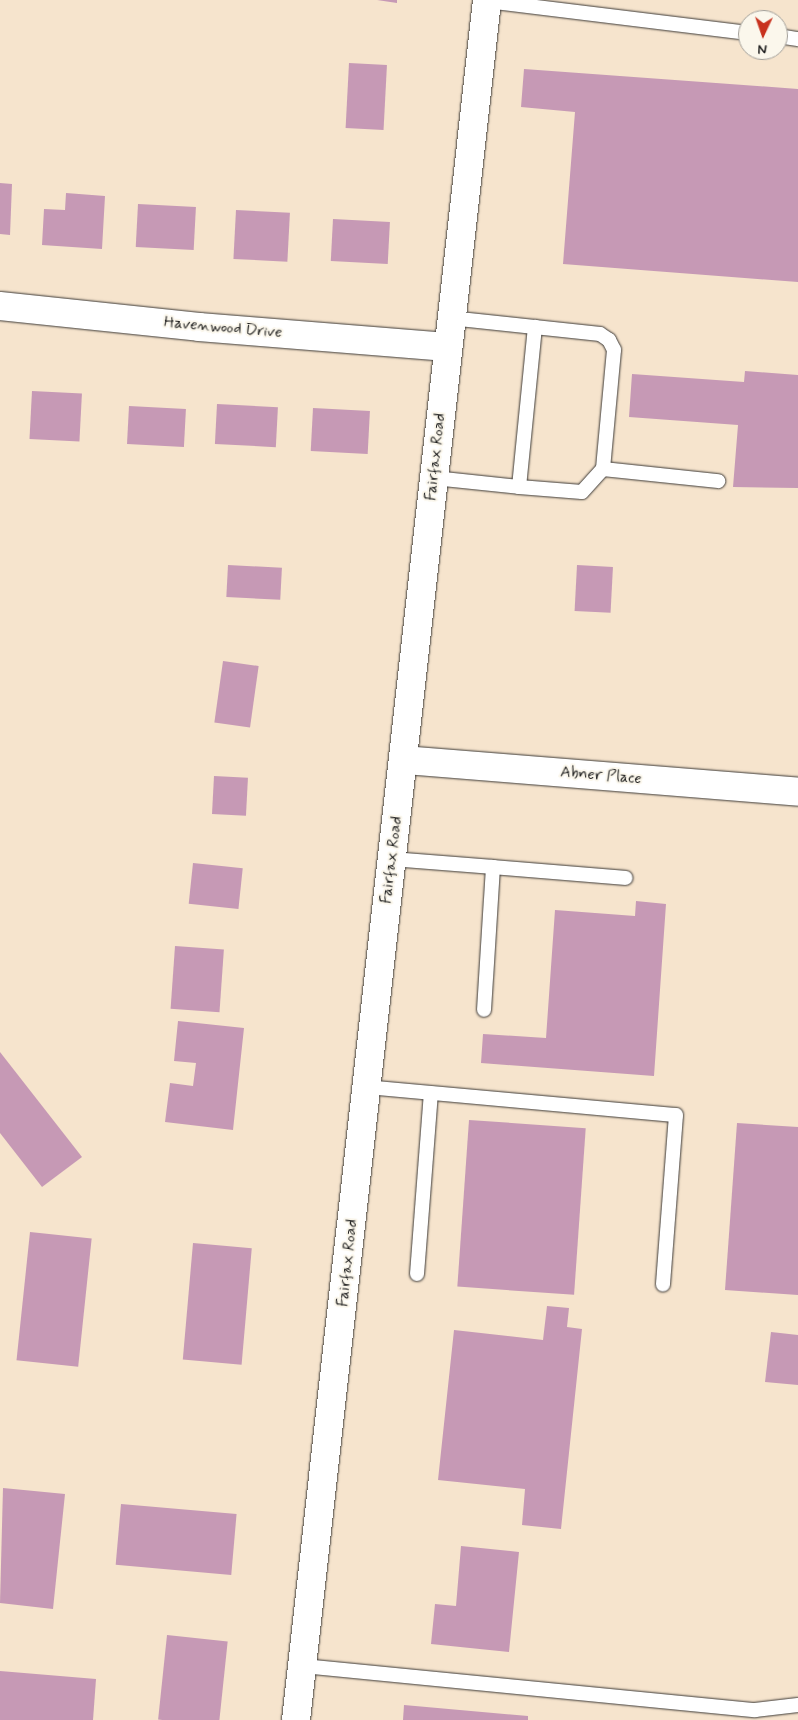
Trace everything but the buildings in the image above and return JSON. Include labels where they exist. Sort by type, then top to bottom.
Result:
[{"type":"street","name":"Fairfax Road","points":[[296,1720],[404,760],[450,318],[487,0]]},
{"type":"street","name":"Havenwood Drive","points":[[0,306],[199,327],[447,347]]},
{"type":"street","name":"Abner Place","points":[[404,760],[798,792]]},
{"type":"lane","points":[[487,0],[738,32]]},
{"type":"lane","points":[[434,478],[582,492],[603,469],[614,350],[609,340],[600,334],[450,318]]},
{"type":"lane","points":[[519,487],[534,327]]},
{"type":"lane","points":[[603,469],[718,481]]},
{"type":"lane","points":[[392,859],[626,878]]},
{"type":"lane","points":[[484,1010],[493,867]]},
{"type":"lane","points":[[366,1087],[676,1115],[663,1285]]},
{"type":"lane","points":[[417,1274],[431,1094]]},
{"type":"lane","points":[[303,1666],[755,1710],[798,1705]]}]
